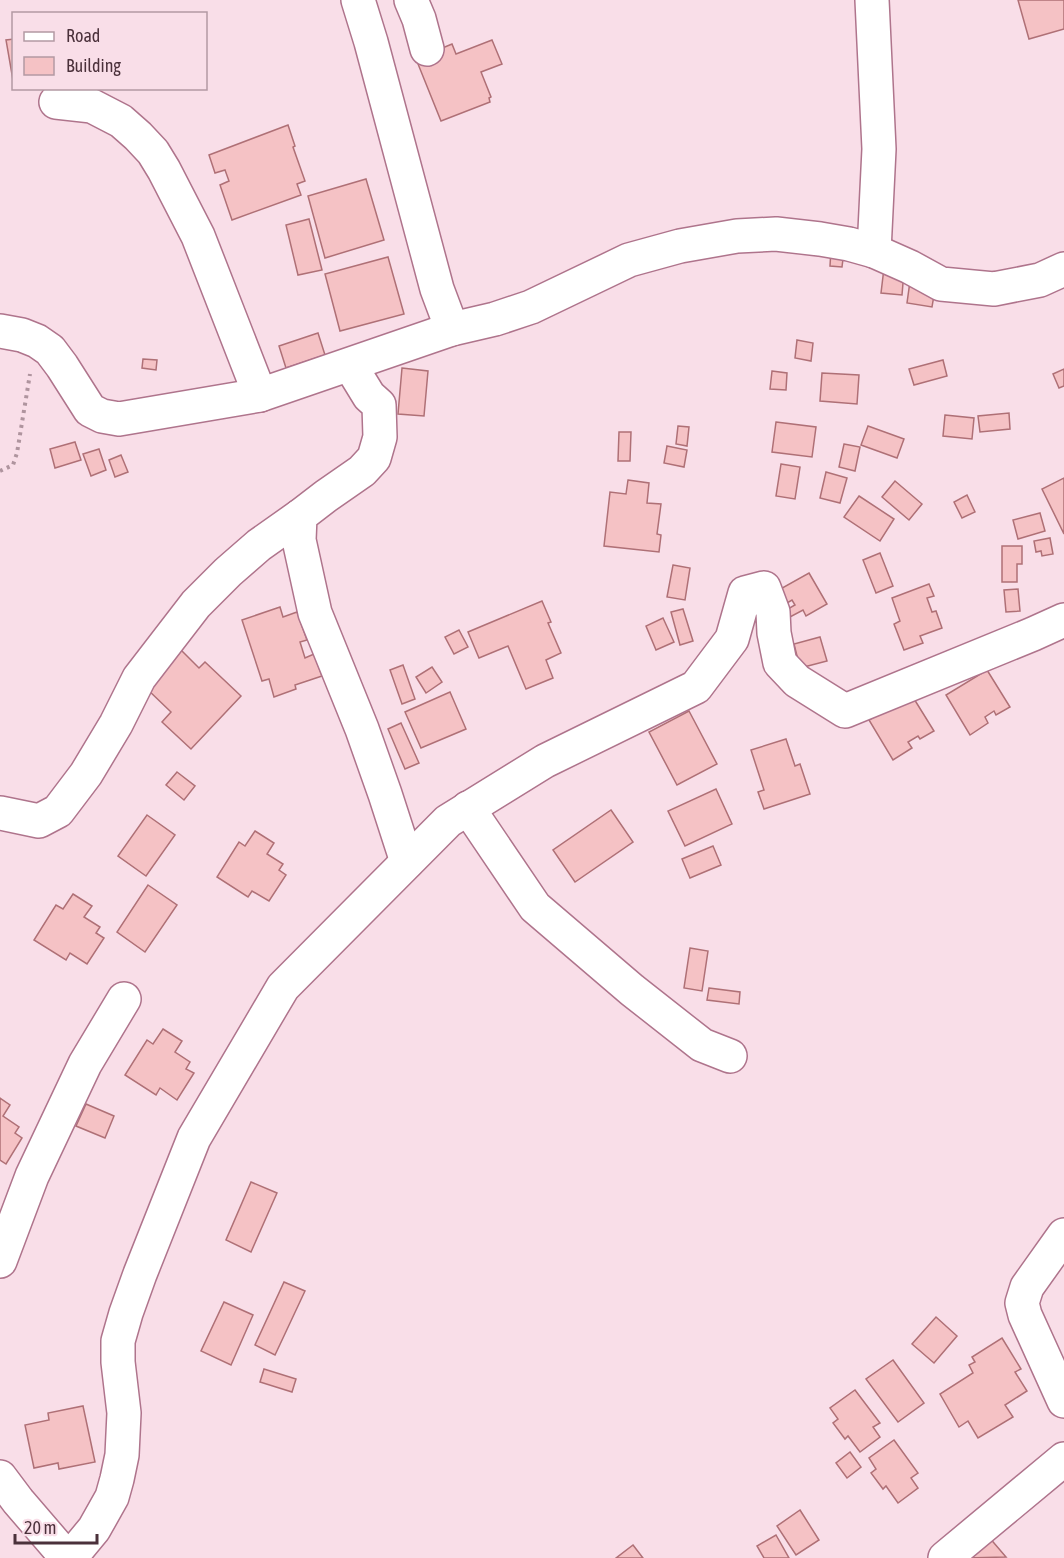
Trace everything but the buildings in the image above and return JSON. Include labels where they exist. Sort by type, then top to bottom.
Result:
[{"type":"street","points":[[358,0],[437,289],[452,329]]},
{"type":"street","points":[[411,0],[427,49]]},
{"type":"street","points":[[872,0],[879,149],[874,250]]},
{"type":"street","points":[[56,102],[92,106],[121,121],[153,152],[198,236],[260,395]]},
{"type":"street","points":[[0,331],[38,341],[50,350],[90,410],[102,416],[119,419],[260,395],[452,329],[495,319],[531,307],[629,260],[680,246],[737,236],[776,234],[820,239],[874,250],[941,284],[994,289],[1040,280],[1064,269]]},
{"type":"street","points":[[0,813],[39,821],[58,811],[86,774],[116,724],[139,678],[196,604],[259,545],[362,471],[374,458],[380,437],[379,405],[369,396],[350,365]]},
{"type":"street","points":[[300,516],[299,540],[315,613],[362,729],[407,862]]},
{"type":"street","points":[[0,1477],[68,1558],[94,1529],[112,1497],[122,1455],[124,1413],[118,1341],[140,1274],[194,1138],[283,987],[448,821],[544,761],[696,687],[732,639],[745,593],[764,588],[774,612],[774,633],[780,663],[797,681],[845,711],[1064,620]]},
{"type":"street","points":[[468,808],[535,907],[632,990],[702,1045],[730,1056]]},
{"type":"street","points":[[0,1261],[32,1176],[85,1064],[124,999]]},
{"type":"street","points":[[1064,1235],[1027,1287],[1022,1303],[1025,1315],[1064,1401]]},
{"type":"street","points":[[945,1558],[1064,1459]]},
{"type":"path","points":[[0,471],[13,465],[17,453],[26,393],[38,341]]}]
